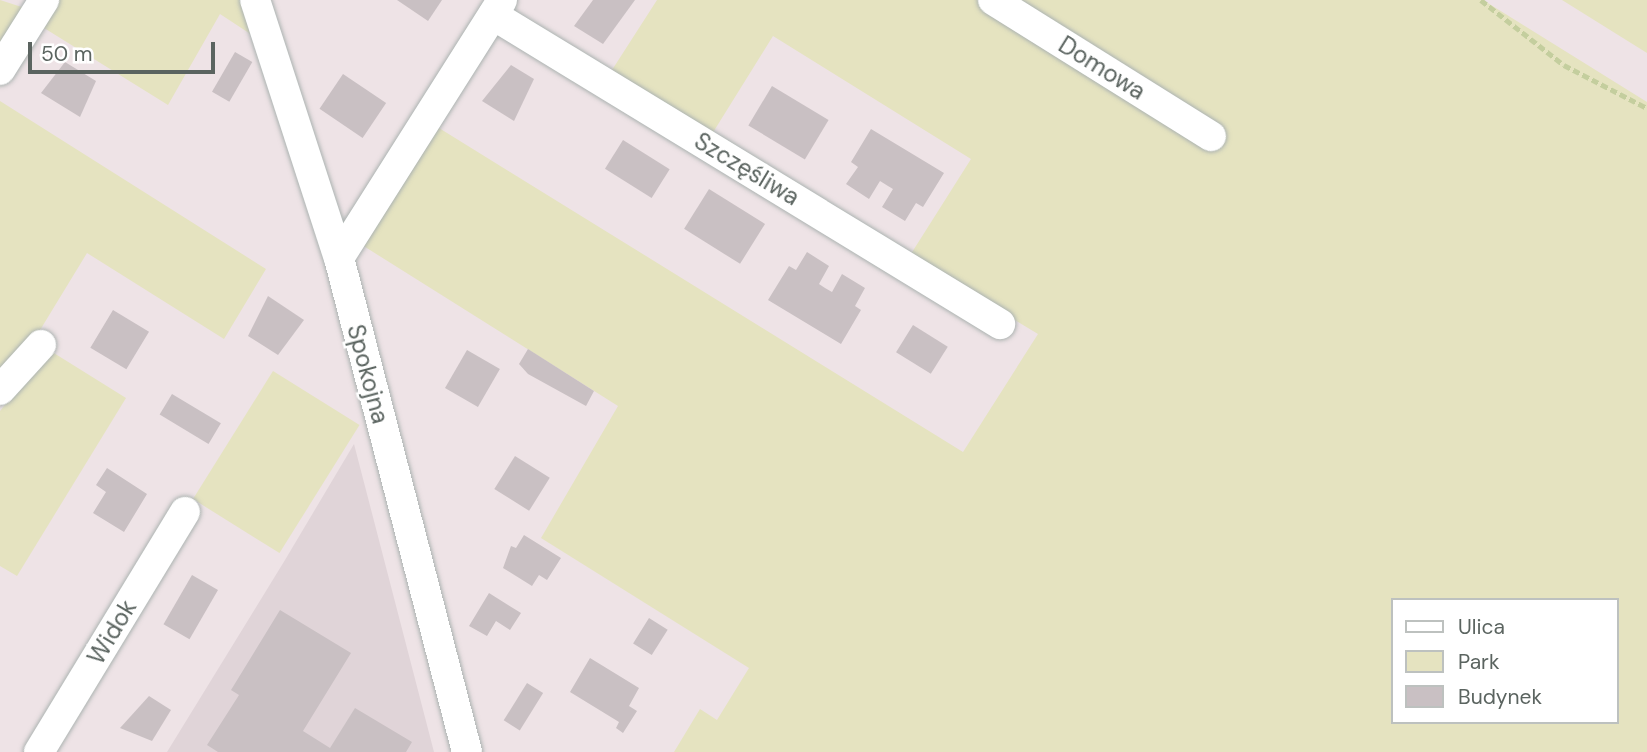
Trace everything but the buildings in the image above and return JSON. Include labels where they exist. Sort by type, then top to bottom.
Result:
[{"type":"street","points":[[0,70],[44,0]]},
{"type":"street","name":"Spokojna","points":[[255,0],[339,258],[467,752]]},
{"type":"street","name":"Domowa","points":[[993,0],[1211,136]]},
{"type":"street","points":[[339,258],[497,7]]},
{"type":"street","name":"Szczęśliwa","points":[[497,7],[1000,324]]},
{"type":"street","points":[[0,390],[41,345]]},
{"type":"street","name":"Widok","points":[[39,752],[185,512]]},
{"type":"path","points":[[1481,0],[1564,65],[1647,108]]},
{"type":"shaded area","points":[[354,444],[434,752],[167,752],[285,560]]},
{"type":"green space","points":[[0,0],[31,10],[0,60]]},
{"type":"green space","points":[[50,0],[240,0],[252,35],[220,14],[168,105],[36,23]]},
{"type":"green space","points":[[657,0],[1483,0],[1647,102],[1647,752],[674,752],[700,709],[717,720],[749,668],[541,538],[618,406],[362,245],[439,128],[963,452],[1038,334],[909,257],[971,159],[773,36],[712,134],[612,70]]},
{"type":"green space","points":[[1562,0],[1647,0],[1647,53]]},
{"type":"green space","points":[[0,101],[266,269],[224,339],[87,253],[34,340],[0,376]]},
{"type":"green space","points":[[49,350],[126,398],[17,576],[0,566],[0,411]]},
{"type":"green space","points":[[273,371],[360,425],[279,553],[193,499]]}]
